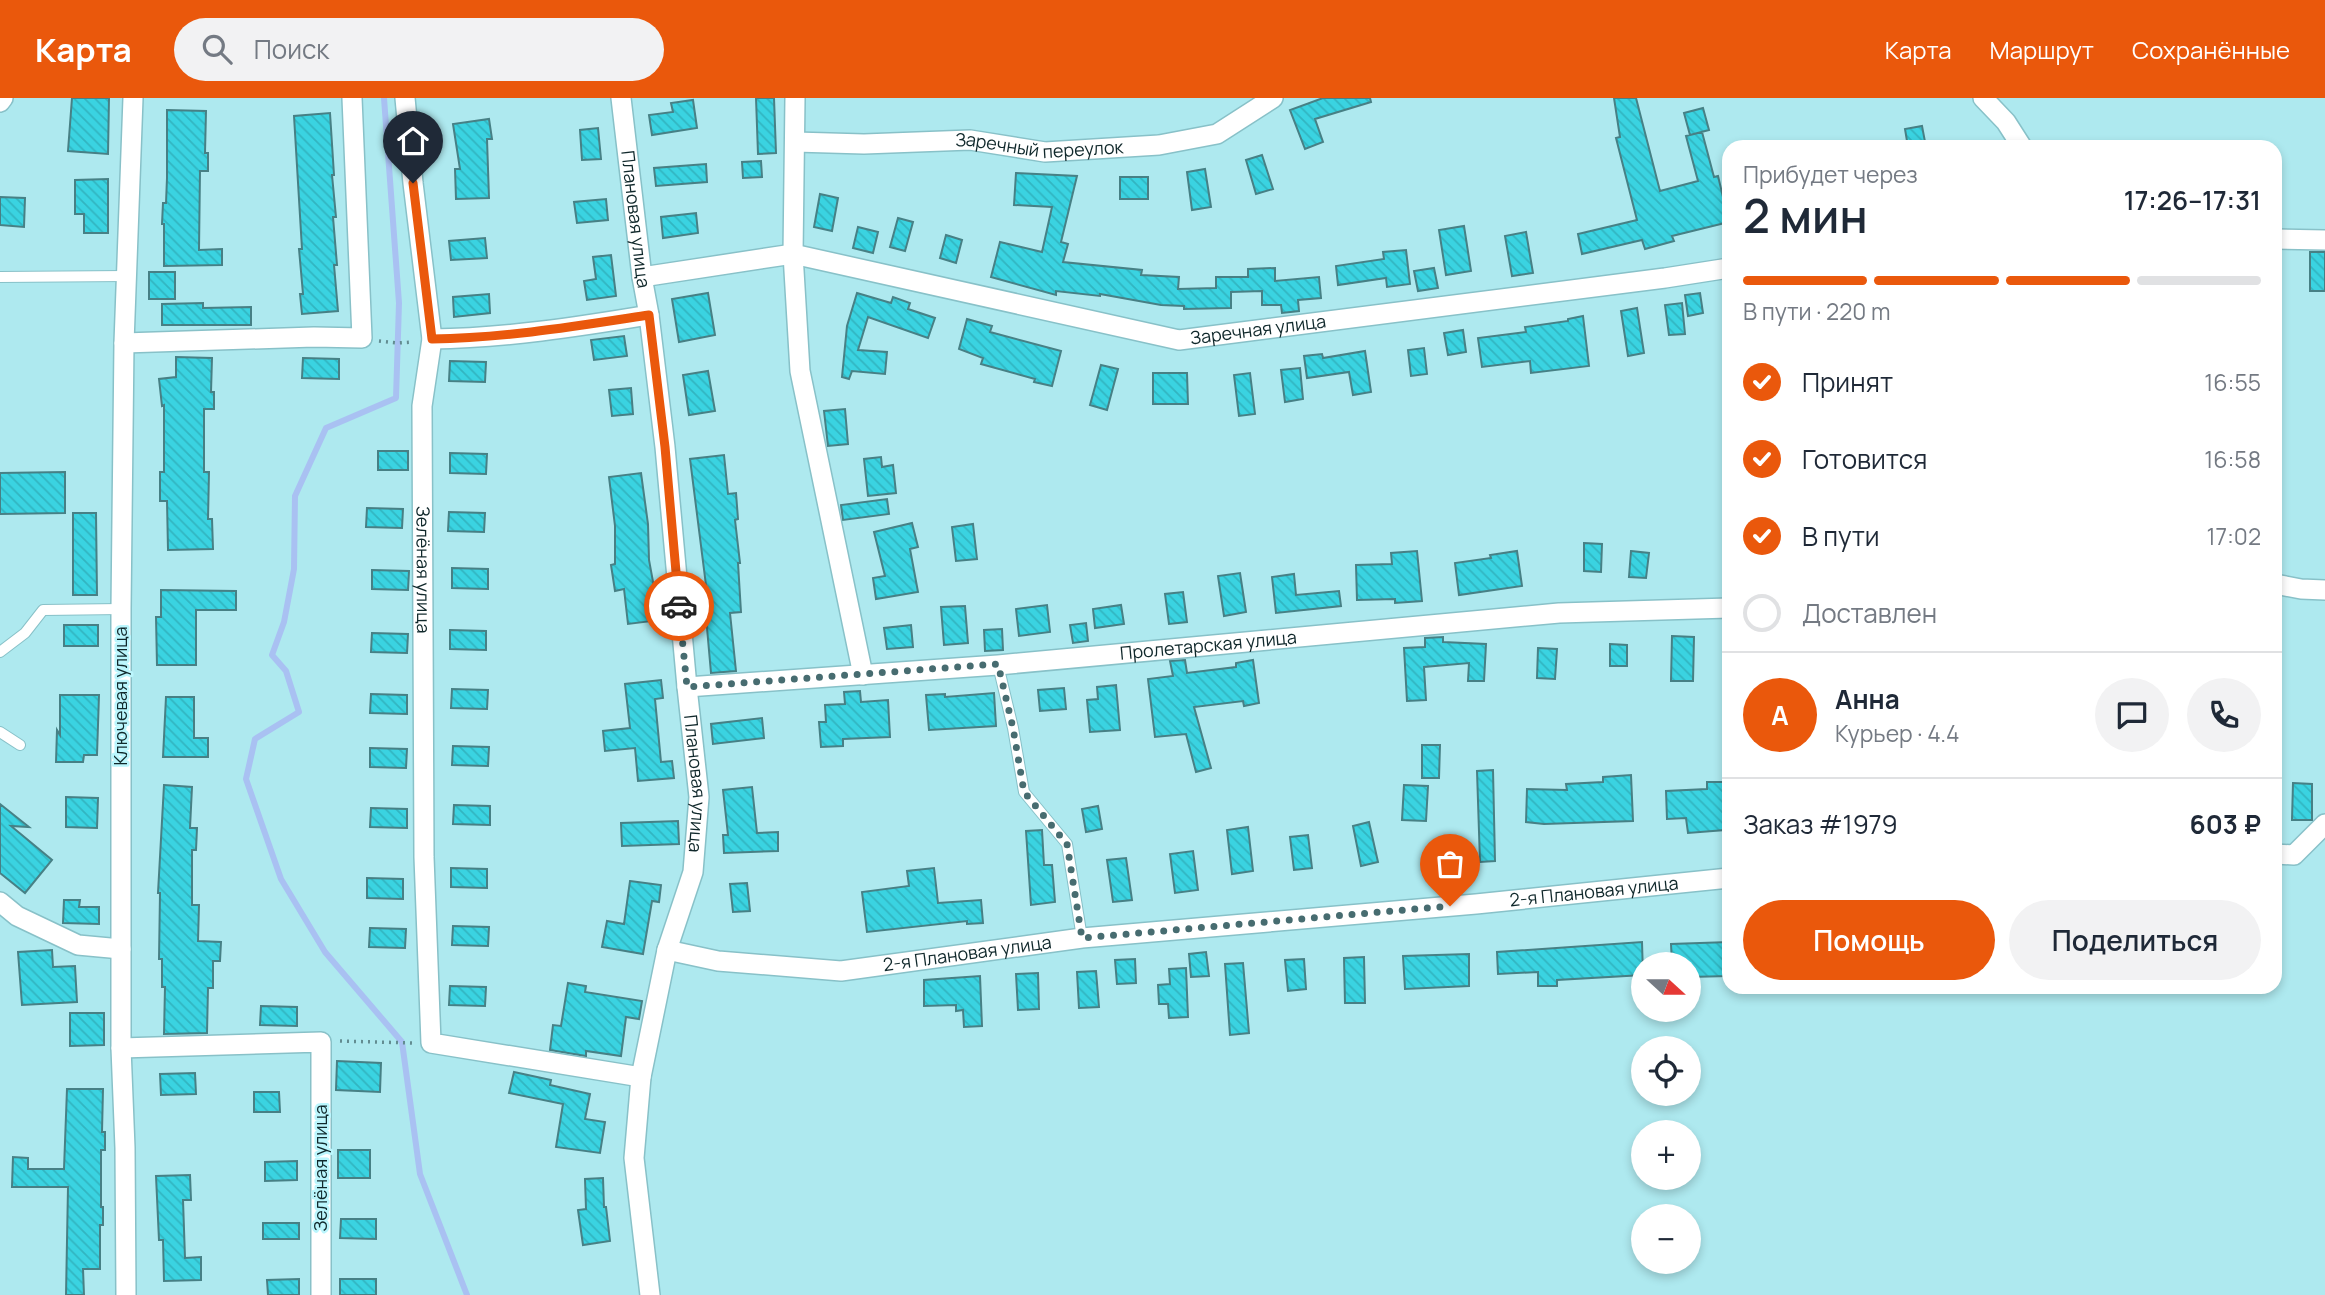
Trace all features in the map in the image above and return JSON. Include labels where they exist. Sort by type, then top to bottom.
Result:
[{"type":"street","name":"Ключевая улица","points":[[126,1295],[121,1048],[121,609],[124,342],[133,98]]},
{"type":"street","points":[[124,342],[362,338],[352,98]]},
{"type":"street","name":"Зелёная улица","points":[[405,98],[432,339],[422,406],[424,857],[431,1043]]},
{"type":"street","name":"Плановая улица","points":[[621,98],[665,447],[699,797],[693,872],[667,950],[640,1077],[634,1157],[650,1295]]},
{"type":"street","points":[[795,98],[793,254],[800,371],[863,675]]},
{"type":"street","name":"Заречный переулок","points":[[795,142],[864,144],[970,140],[1045,152],[1159,145],[1217,134],[1273,98]]},
{"type":"street","points":[[1983,98],[2006,122],[2018,140]]},
{"type":"street","points":[[2282,239],[2325,240]]},
{"type":"street","name":"Заречная улица","points":[[642,277],[793,254],[1179,340],[1722,269]]},
{"type":"street","points":[[432,339],[478,339],[649,315]]},
{"type":"street","points":[[2282,585],[2325,590]]},
{"type":"street","name":"Пролетарская улица","points":[[687,687],[998,664],[1559,614],[1722,608]]},
{"type":"street","points":[[2285,854],[2325,824]]},
{"type":"street","name":"2-я Плановая улица","points":[[667,950],[718,961],[841,971],[1082,938],[1476,904],[1722,879]]},
{"type":"street","points":[[0,902],[8,920],[78,945],[121,949]]},
{"type":"street","points":[[121,1048],[321,1042]]},
{"type":"street","name":"Зелёная улица","points":[[321,1042],[321,1295]]},
{"type":"street","points":[[431,1043],[640,1077]]},
{"type":"lane","points":[[0,277],[126,276]]},
{"type":"lane","points":[[0,652],[25,634],[43,610],[121,609]]},
{"type":"lane","points":[[998,664],[1024,792],[1067,844],[1082,938]]},
{"type":"lane","points":[[0,732],[20,745]]},
{"type":"path","points":[[362,338],[397,343],[432,339]]},
{"type":"path","points":[[321,1042],[379,1040],[431,1043]]},
{"type":"building","points":[[72,98],[109,98],[108,154],[68,151]]},
{"type":"building","points":[[756,98],[774,98],[776,153],[758,154]]},
{"type":"building","points":[[1323,98],[1370,98],[1371,102],[1315,119],[1323,142],[1305,149],[1290,110]]},
{"type":"building","points":[[1614,98],[1636,98],[1660,191],[1698,181],[1686,136],[1702,132],[1714,177],[1718,176],[1722,193],[1722,224],[1672,236],[1674,241],[1645,249],[1642,240],[1582,254],[1578,234],[1637,220],[1616,138],[1620,137]]},
{"type":"building","points":[[693,100],[697,128],[652,135],[649,115],[673,112],[671,103]]},
{"type":"building","points":[[1703,108],[1709,130],[1690,135],[1684,113]]},
{"type":"building","points":[[167,110],[206,111],[205,153],[208,153],[208,171],[200,171],[199,250],[222,249],[222,265],[164,266],[162,224],[163,203],[166,203]]},
{"type":"building","points":[[330,113],[336,217],[333,217],[337,265],[334,265],[338,311],[302,314],[299,249],[302,249],[294,116]]},
{"type":"building","points":[[489,119],[492,139],[487,139],[489,198],[456,199],[455,169],[460,169],[453,124]]},
{"type":"building","points":[[1922,126],[1925,140],[1907,140],[1905,129]]},
{"type":"building","points":[[598,128],[601,159],[582,160],[580,130]]},
{"type":"building","points":[[1262,155],[1273,189],[1256,194],[1246,160]]},
{"type":"building","points":[[761,161],[762,177],[743,178],[742,162]]},
{"type":"building","points":[[706,164],[707,182],[656,186],[654,168]]},
{"type":"building","points":[[1205,169],[1211,207],[1192,210],[1187,172]]},
{"type":"building","points":[[1016,173],[1077,176],[1061,242],[1068,244],[1063,262],[1142,270],[1141,275],[1179,277],[1178,289],[1216,288],[1216,277],[1248,277],[1248,269],[1275,268],[1275,281],[1319,277],[1321,298],[1298,300],[1299,311],[1282,313],[1281,305],[1262,305],[1262,291],[1231,292],[1231,308],[1184,309],[1184,306],[1161,305],[1100,294],[1056,291],[1056,295],[991,277],[1000,242],[1042,252],[1052,207],[1014,205]]},
{"type":"building","points":[[1120,177],[1148,177],[1148,199],[1120,199]]},
{"type":"building","points":[[108,179],[108,233],[84,233],[84,214],[75,214],[75,180]]},
{"type":"building","points":[[820,194],[838,198],[832,231],[814,227]]},
{"type":"building","points":[[0,197],[25,198],[24,227],[0,225]]},
{"type":"building","points":[[606,199],[608,220],[577,223],[574,202]]},
{"type":"building","points":[[696,213],[698,233],[663,238],[661,217]]},
{"type":"building","points":[[898,218],[913,222],[905,251],[890,247]]},
{"type":"building","points":[[1464,226],[1471,271],[1446,275],[1439,230]]},
{"type":"building","points":[[858,227],[878,232],[873,253],[853,248]]},
{"type":"building","points":[[1526,232],[1533,273],[1512,276],[1505,236]]},
{"type":"building","points":[[946,235],[962,240],[956,263],[940,258]]},
{"type":"building","points":[[485,238],[487,258],[451,260],[449,241]]},
{"type":"building","points":[[1406,250],[1410,284],[1387,287],[1386,278],[1338,285],[1336,266],[1384,259],[1383,252]]},
{"type":"building","points":[[2310,252],[2325,252],[2325,291],[2310,291]]},
{"type":"building","points":[[611,255],[616,296],[587,300],[584,281],[596,279],[593,257]]},
{"type":"building","points":[[1434,268],[1438,288],[1418,291],[1414,271]]},
{"type":"building","points":[[149,272],[175,272],[175,299],[149,299]]},
{"type":"building","points":[[708,293],[715,335],[679,342],[672,299]]},
{"type":"building","points":[[857,293],[891,303],[893,297],[910,303],[908,309],[935,318],[928,338],[868,317],[858,350],[887,352],[885,374],[852,371],[849,379],[842,377],[847,326]]},
{"type":"building","points":[[1700,293],[1703,313],[1688,316],[1685,295]]},
{"type":"building","points":[[489,294],[490,313],[454,317],[453,297]]},
{"type":"building","points":[[203,303],[203,308],[251,307],[251,325],[162,325],[162,304]]},
{"type":"building","points":[[1682,303],[1685,334],[1669,335],[1665,305]]},
{"type":"building","points":[[1637,308],[1644,353],[1628,356],[1621,311]]},
{"type":"building","points":[[1583,316],[1589,366],[1531,373],[1530,361],[1482,367],[1478,338],[1526,332],[1525,327],[1568,321]]},
{"type":"building","points":[[967,319],[992,326],[990,332],[1061,351],[1052,386],[981,364],[983,358],[959,349]]},
{"type":"building","points":[[1463,330],[1466,352],[1448,355],[1444,333]]},
{"type":"building","points":[[624,336],[627,356],[594,360],[591,340]]},
{"type":"building","points":[[1424,348],[1427,374],[1411,376],[1408,350]]},
{"type":"building","points":[[1365,351],[1371,392],[1353,395],[1349,372],[1307,378],[1304,356],[1322,354],[1323,358]]},
{"type":"building","points":[[176,357],[212,358],[211,392],[214,392],[214,409],[204,409],[204,472],[209,472],[208,519],[212,519],[213,549],[168,550],[167,501],[160,501],[160,472],[164,472],[164,405],[162,406],[159,379],[176,377]]},
{"type":"building","points":[[303,358],[339,359],[339,379],[302,378]]},
{"type":"building","points":[[450,361],[486,362],[485,382],[449,381]]},
{"type":"building","points":[[1101,365],[1118,369],[1107,410],[1090,405]]},
{"type":"building","points":[[1300,368],[1303,399],[1285,402],[1281,370]]},
{"type":"building","points":[[708,371],[715,411],[689,415],[683,375]]},
{"type":"building","points":[[1153,373],[1187,373],[1188,404],[1153,404]]},
{"type":"building","points":[[1250,373],[1255,414],[1239,416],[1234,375]]},
{"type":"building","points":[[631,388],[633,414],[612,416],[609,390]]},
{"type":"building","points":[[845,409],[848,444],[828,446],[824,411]]},
{"type":"building","points":[[378,451],[408,451],[408,470],[378,470]]},
{"type":"building","points":[[450,453],[487,454],[486,474],[450,473]]},
{"type":"building","points":[[724,455],[728,494],[736,493],[738,519],[735,520],[740,563],[741,612],[730,613],[736,671],[711,673],[704,594],[707,593],[690,459]]},
{"type":"building","points":[[881,457],[882,467],[893,465],[896,493],[868,496],[864,459]]},
{"type":"building","points":[[65,472],[65,513],[0,514],[0,473]]},
{"type":"building","points":[[641,473],[648,524],[649,560],[660,620],[628,624],[624,589],[615,591],[611,565],[615,564],[615,526],[609,477]]},
{"type":"building","points":[[887,499],[889,514],[843,520],[841,505]]},
{"type":"building","points":[[367,508],[403,509],[402,528],[366,527]]},
{"type":"building","points":[[449,512],[485,513],[484,532],[448,531]]},
{"type":"building","points":[[73,513],[96,513],[97,595],[73,595]]},
{"type":"building","points":[[912,523],[918,547],[910,549],[918,592],[876,599],[873,578],[885,576],[874,532]]},
{"type":"building","points":[[973,524],[977,559],[956,561],[952,527]]},
{"type":"building","points":[[1584,543],[1602,544],[1601,572],[1584,571]]},
{"type":"building","points":[[1417,551],[1422,601],[1395,603],[1395,599],[1357,600],[1356,565],[1392,564],[1391,553]]},
{"type":"building","points":[[1517,551],[1522,586],[1459,595],[1455,563]]},
{"type":"building","points":[[1631,551],[1649,553],[1646,578],[1629,577]]},
{"type":"building","points":[[452,568],[488,569],[488,589],[452,588]]},
{"type":"building","points":[[372,570],[409,571],[408,590],[372,589]]},
{"type":"building","points":[[1240,573],[1246,612],[1224,616],[1218,576]]},
{"type":"building","points":[[1294,574],[1296,595],[1339,591],[1341,606],[1276,613],[1272,577]]},
{"type":"building","points":[[161,590],[236,591],[236,610],[196,610],[196,665],[157,665],[156,617],[161,617]]},
{"type":"building","points":[[1183,592],[1187,622],[1169,624],[1165,594]]},
{"type":"building","points":[[1047,605],[1050,632],[1019,636],[1016,609]]},
{"type":"building","points":[[1121,605],[1124,624],[1095,628],[1093,609]]},
{"type":"building","points":[[965,606],[968,643],[944,645],[941,607]]},
{"type":"building","points":[[1086,623],[1088,641],[1073,643],[1070,625]]},
{"type":"building","points":[[64,625],[98,625],[98,646],[64,646]]},
{"type":"building","points":[[911,625],[913,647],[887,649],[884,628]]},
{"type":"building","points":[[1002,629],[1003,650],[985,651],[984,630]]},
{"type":"building","points":[[450,630],[486,631],[486,650],[450,649]]},
{"type":"building","points":[[372,633],[408,634],[407,653],[371,652]]},
{"type":"building","points":[[1672,636],[1694,637],[1693,681],[1671,681]]},
{"type":"building","points":[[1443,637],[1443,642],[1486,644],[1484,681],[1468,681],[1469,663],[1424,667],[1426,700],[1407,701],[1404,648],[1425,647],[1425,638]]},
{"type":"building","points":[[1610,644],[1627,645],[1627,666],[1610,666]]},
{"type":"building","points":[[1538,648],[1557,649],[1555,679],[1537,678]]},
{"type":"building","points":[[1185,660],[1187,673],[1236,667],[1236,663],[1253,660],[1259,703],[1244,706],[1243,701],[1194,707],[1211,768],[1196,772],[1186,734],[1155,737],[1148,679],[1173,676],[1170,661]]},
{"type":"building","points":[[661,680],[663,698],[655,699],[661,762],[672,761],[674,778],[638,781],[635,748],[605,751],[603,731],[630,728],[625,684]]},
{"type":"building","points":[[1116,685],[1120,730],[1090,732],[1087,700],[1098,699],[1097,687]]},
{"type":"building","points":[[1064,688],[1066,709],[1040,711],[1038,690]]},
{"type":"building","points":[[452,689],[488,690],[487,709],[451,708]]},
{"type":"building","points":[[860,691],[861,702],[888,700],[890,737],[843,739],[843,746],[821,747],[819,722],[826,722],[825,705],[845,704],[844,692]]},
{"type":"building","points":[[994,693],[996,726],[929,730],[926,695],[945,694],[945,697]]},
{"type":"building","points":[[371,694],[407,695],[407,714],[370,713]]},
{"type":"building","points":[[60,695],[99,695],[97,755],[84,755],[83,762],[56,762],[57,730],[60,735]]},
{"type":"building","points":[[166,697],[194,697],[194,738],[208,738],[208,757],[163,757]]},
{"type":"building","points":[[762,718],[764,738],[713,744],[711,724]]},
{"type":"building","points":[[1422,745],[1440,745],[1439,778],[1422,778]]},
{"type":"building","points":[[453,746],[489,747],[488,766],[452,765]]},
{"type":"building","points":[[370,748],[407,749],[406,768],[370,767]]},
{"type":"building","points":[[1493,770],[1495,861],[1480,862],[1477,771]]},
{"type":"building","points":[[1631,775],[1633,821],[1544,824],[1526,822],[1527,789],[1567,790],[1566,784],[1603,782],[1603,777]]},
{"type":"building","points":[[1707,782],[1722,782],[1722,830],[1688,833],[1686,818],[1667,819],[1666,791],[1707,789]]},
{"type":"building","points":[[2293,783],[2312,784],[2312,820],[2292,820]]},
{"type":"building","points":[[164,785],[192,787],[190,828],[197,828],[196,850],[192,850],[192,905],[199,905],[198,941],[221,942],[220,961],[213,961],[213,988],[208,988],[207,1033],[164,1034],[165,987],[162,987],[162,959],[159,959],[158,893]]},
{"type":"building","points":[[1404,785],[1428,786],[1426,821],[1402,820]]},
{"type":"building","points":[[752,787],[757,833],[778,832],[778,851],[724,853],[723,835],[728,835],[723,790]]},
{"type":"building","points":[[66,797],[98,798],[97,828],[66,827]]},
{"type":"building","points":[[0,804],[29,827],[11,826],[52,860],[25,893],[0,873]]},
{"type":"building","points":[[454,805],[490,806],[490,825],[453,824]]},
{"type":"building","points":[[1098,806],[1102,829],[1086,832],[1082,809]]},
{"type":"building","points":[[371,808],[407,809],[407,828],[370,827]]},
{"type":"building","points":[[678,821],[679,844],[622,846],[621,823]]},
{"type":"building","points":[[1369,822],[1378,862],[1361,866],[1353,826]]},
{"type":"building","points":[[1248,827],[1253,871],[1232,874],[1227,830]]},
{"type":"building","points":[[1042,830],[1044,865],[1052,865],[1055,902],[1031,905],[1026,831]]},
{"type":"building","points":[[1308,835],[1312,868],[1294,870],[1290,837]]},
{"type":"building","points":[[1193,851],[1198,890],[1175,893],[1170,854]]},
{"type":"building","points":[[1126,858],[1132,900],[1113,902],[1107,860]]},
{"type":"building","points":[[451,868],[487,869],[487,888],[451,887]]},
{"type":"building","points":[[934,868],[938,903],[981,900],[983,923],[967,924],[967,921],[867,932],[862,892],[909,886],[907,871]]},
{"type":"building","points":[[367,878],[403,879],[403,899],[367,898]]},
{"type":"building","points":[[630,881],[661,885],[659,902],[652,901],[643,954],[602,947],[607,921],[624,924]]},
{"type":"building","points":[[747,883],[750,911],[733,912],[730,884]]},
{"type":"building","points":[[64,900],[80,900],[79,907],[99,907],[99,924],[63,923]]},
{"type":"building","points":[[453,926],[489,927],[488,946],[452,945]]},
{"type":"building","points":[[370,928],[406,929],[405,948],[369,947]]},
{"type":"building","points":[[1642,942],[1642,952],[1631,952],[1631,976],[1557,980],[1557,986],[1538,986],[1538,972],[1498,974],[1497,952]]},
{"type":"building","points":[[1722,942],[1722,976],[1701,977],[1701,952],[1671,952],[1671,944]]},
{"type":"building","points":[[52,950],[53,967],[75,966],[77,1002],[22,1005],[18,952]]},
{"type":"building","points":[[1206,952],[1209,976],[1191,977],[1189,954]]},
{"type":"building","points":[[1469,954],[1469,986],[1405,989],[1403,956]]},
{"type":"building","points":[[1364,957],[1365,1003],[1345,1003],[1344,958]]},
{"type":"building","points":[[1135,959],[1136,983],[1117,984],[1115,960]]},
{"type":"building","points":[[1304,959],[1306,989],[1288,991],[1285,960]]},
{"type":"building","points":[[1243,963],[1249,1033],[1230,1035],[1225,964]]},
{"type":"building","points":[[1186,968],[1188,1017],[1169,1018],[1168,1004],[1159,1004],[1158,985],[1170,984],[1169,969]]},
{"type":"building","points":[[1096,971],[1099,1007],[1079,1008],[1077,972]]},
{"type":"building","points":[[1038,973],[1039,1009],[1018,1010],[1016,974]]},
{"type":"building","points":[[980,976],[982,1026],[964,1027],[963,1010],[956,1011],[956,1005],[924,1006],[924,980]]},
{"type":"building","points":[[568,983],[586,986],[585,992],[642,1001],[639,1019],[626,1017],[621,1056],[586,1051],[586,1056],[550,1050],[553,1025],[561,1026]]},
{"type":"building","points":[[450,986],[486,987],[485,1006],[449,1005]]},
{"type":"building","points":[[261,1006],[297,1007],[297,1026],[260,1025]]},
{"type":"building","points":[[70,1013],[104,1013],[104,1045],[70,1046]]},
{"type":"building","points":[[337,1061],[381,1063],[380,1092],[336,1090]]},
{"type":"building","points":[[514,1072],[551,1080],[550,1085],[590,1094],[585,1119],[605,1122],[600,1153],[556,1147],[563,1104],[509,1093]]},
{"type":"building","points":[[195,1073],[196,1094],[161,1095],[160,1074]]},
{"type":"building","points":[[67,1089],[103,1089],[102,1132],[105,1132],[105,1150],[101,1150],[103,1225],[100,1225],[100,1269],[83,1269],[84,1295],[66,1295],[68,1187],[12,1187],[13,1157],[28,1158],[28,1169],[64,1169]]},
{"type":"building","points":[[254,1092],[279,1092],[280,1112],[254,1112]]},
{"type":"building","points":[[338,1150],[370,1150],[370,1178],[338,1178]]},
{"type":"building","points":[[297,1161],[297,1180],[265,1181],[265,1162]]},
{"type":"building","points":[[190,1175],[191,1200],[183,1200],[185,1258],[201,1257],[201,1280],[164,1281],[163,1240],[159,1240],[156,1176]]},
{"type":"building","points":[[603,1178],[604,1207],[610,1241],[583,1245],[578,1210],[586,1209],[585,1179]]},
{"type":"building","points":[[341,1219],[376,1219],[376,1239],[340,1238]]},
{"type":"building","points":[[263,1223],[299,1223],[299,1239],[263,1239]]},
{"type":"building","points":[[299,1279],[299,1295],[268,1295],[267,1280]]},
{"type":"building","points":[[340,1279],[376,1279],[376,1295],[340,1295]]},
{"type":"waterway","points":[[384,98],[399,303],[396,398],[326,428],[295,496],[294,569],[284,622],[272,655],[286,671],[299,712],[255,739],[246,779],[281,879],[325,952],[402,1042],[420,1174],[467,1295]]},
{"type":"way so far","points":[[679,606],[687,687],[998,664],[1024,792],[1067,844],[1082,938],[1450,906]]},
{"type":"route","points":[[413,183],[432,339],[478,339],[649,315],[665,447],[679,606]]}]
